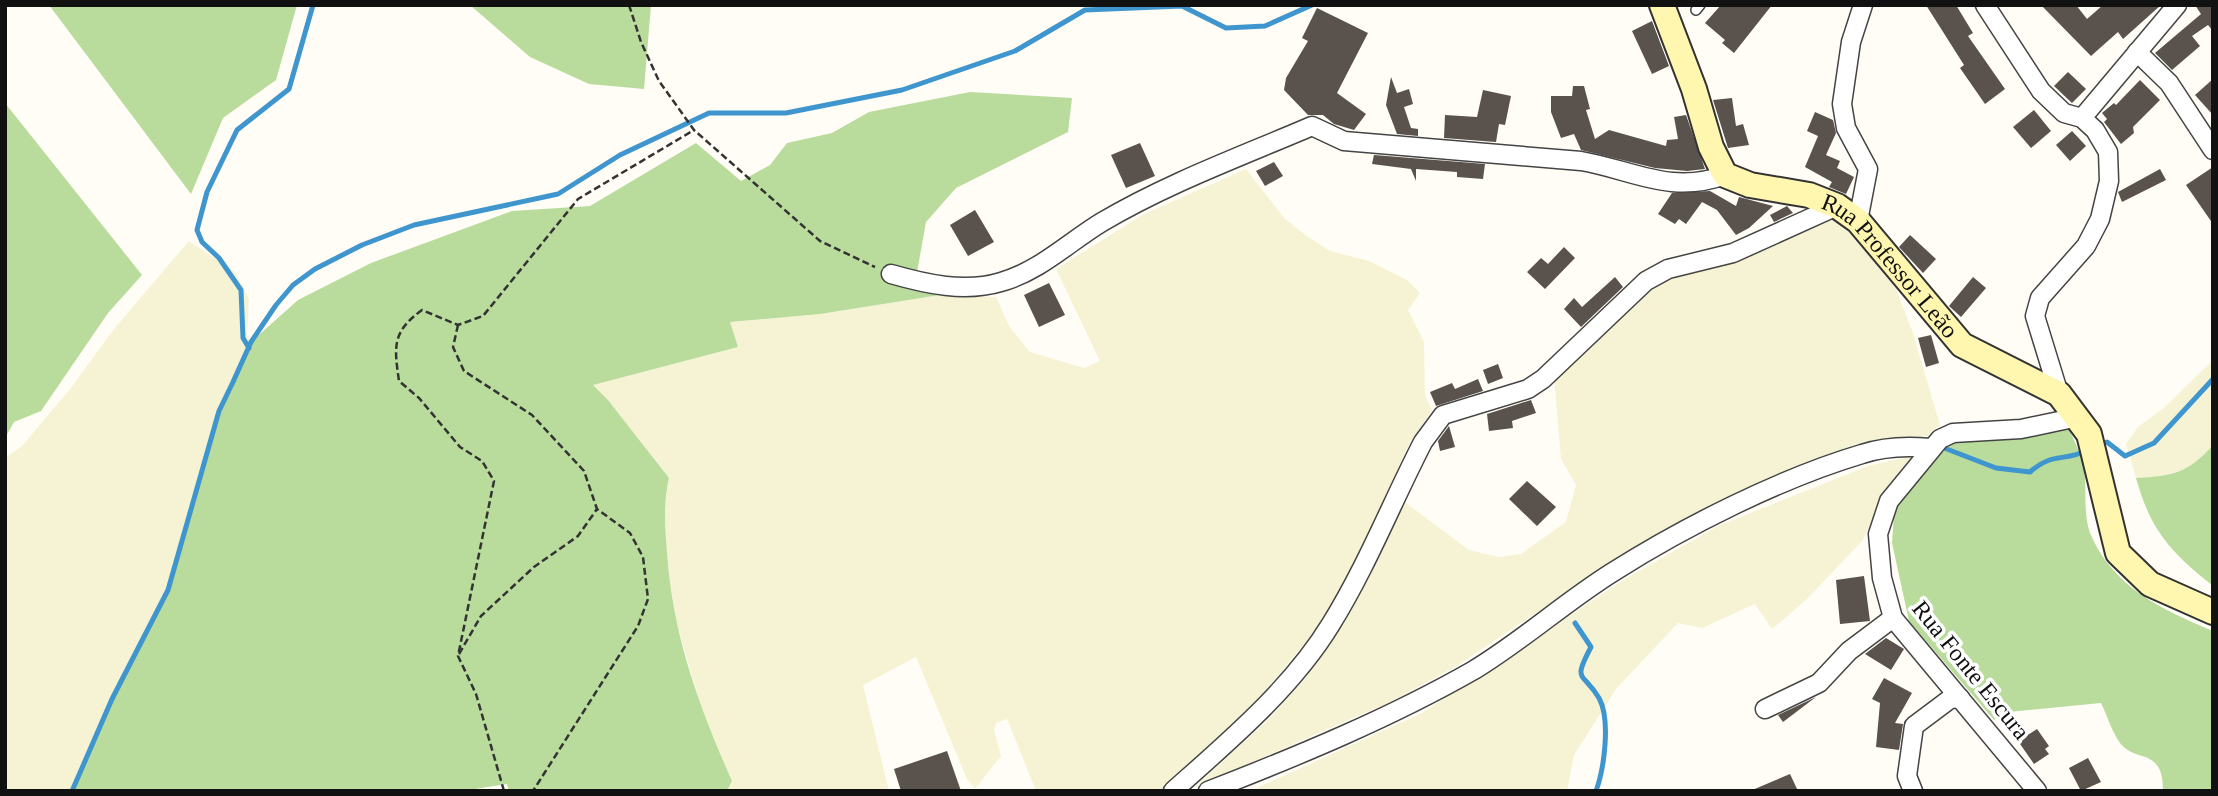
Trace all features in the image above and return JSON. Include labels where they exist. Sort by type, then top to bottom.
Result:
[{"type":"street","points":[[891,274],[923,284],[964,287],[1001,282],[1036,267],[1103,222],[1169,189],[1312,126],[1345,141],[1605,165],[1651,181],[1674,184],[1725,175],[1711,147],[1694,89],[1662,5]]},
{"type":"street","points":[[1858,221],[1868,169],[1846,128],[1842,104],[1851,42],[1863,5]]},
{"type":"street","points":[[1985,5],[2041,91],[2064,113],[2082,118],[2095,130],[2108,152],[2109,181],[2100,219],[2086,246],[2040,298],[2035,316],[2059,394]]},
{"type":"street","points":[[2082,118],[2177,5]]},
{"type":"street","points":[[2137,52],[2169,83],[2213,150]]},
{"type":"street","name":"Rua Professor Leão","points":[[1725,175],[1751,185],[1810,194],[1837,205],[1858,221],[1962,345],[2059,394],[2083,425],[2118,553],[2150,584],[2213,612]]},
{"type":"street","points":[[1173,791],[1224,746],[1283,685],[1330,626],[1361,570],[1423,442],[1443,415],[1528,389],[1543,379],[1646,281],[1668,269],[1733,253],[1837,205]]},
{"type":"street","points":[[1208,791],[1387,715],[1475,669],[1613,572],[1694,527],[1785,484],[1864,453],[1935,444],[1954,433],[2083,425]]},
{"type":"street","name":"Rua Fonte Escura","points":[[1935,444],[1889,501],[1878,534],[1882,578],[1893,618],[2037,791]]},
{"type":"street","points":[[1765,709],[1819,683],[1849,652],[1893,618]]},
{"type":"street","points":[[1913,791],[1907,776],[1913,726],[1950,699],[1960,698]]},
{"type":"path","points":[[629,5],[641,42],[659,80],[694,130],[820,241],[891,274]]},
{"type":"path","points":[[503,791],[475,695],[458,656],[494,481],[482,461],[460,447],[419,398],[399,380],[394,351],[403,324],[422,310],[458,325],[483,316],[578,199],[694,130]]},
{"type":"path","points":[[458,325],[453,348],[464,371],[532,415],[561,443],[584,471],[594,493],[597,509],[630,533],[643,557],[648,599],[638,626],[533,791]]},
{"type":"path","points":[[458,656],[481,616],[534,567],[578,536],[597,509]]},
{"type":"shaded area","points":[[1246,169],[1285,219],[1308,237],[1330,251],[1369,261],[1407,280],[1420,293],[1408,310],[1424,342],[1425,395],[1432,410],[1408,446],[1353,571],[1316,630],[1247,712],[1178,781],[1162,791],[1036,791],[1007,719],[996,723],[994,730],[1001,756],[975,789],[967,779],[916,657],[863,685],[889,791],[727,791],[732,781],[706,724],[670,601],[664,502],[669,478],[608,400],[592,385],[738,347],[729,322],[820,314],[940,295],[996,297],[1009,326],[1030,352],[1084,368],[1100,361],[1056,269],[1144,214]]},
{"type":"shaded area","points":[[1828,215],[1851,231],[1896,289],[1913,333],[1940,425],[1927,436],[1856,444],[1802,464],[1721,503],[1609,564],[1455,667],[1390,702],[1195,787],[1268,720],[1305,679],[1369,576],[1402,500],[1469,550],[1498,557],[1521,554],[1566,522],[1576,485],[1561,459],[1554,377],[1640,295],[1665,278]]},
{"type":"shaded area","points":[[189,241],[235,272],[249,299],[247,335],[251,342],[219,411],[168,590],[112,699],[72,791],[5,791],[5,458],[22,446],[71,388],[114,329]]},
{"type":"shaded area","points":[[2213,360],[2213,445],[2194,466],[2162,476],[2136,478],[2126,444],[2138,427],[2165,407]]},
{"type":"shaded area","points":[[1912,456],[1884,491],[1863,540],[1806,600],[1772,629],[1755,604],[1702,628],[1678,623],[1616,689],[1574,755],[1567,791],[1250,791],[1422,713],[1625,579],[1718,526],[1868,466]]},
{"type":"green space","points":[[49,5],[297,5],[276,80],[223,118],[191,194]]},
{"type":"green space","points":[[470,5],[651,5],[644,89],[589,84],[530,57]]},
{"type":"green space","points":[[970,92],[1072,98],[1068,132],[956,188],[926,222],[914,289],[940,295],[820,314],[730,322],[738,347],[593,385],[608,400],[669,478],[665,524],[675,612],[698,697],[732,781],[727,791],[509,791],[507,784],[462,791],[72,791],[112,699],[168,590],[219,411],[251,342],[298,300],[371,263],[512,211],[590,206],[696,143],[741,181],[770,165],[787,143],[832,133],[869,112]]},
{"type":"green space","points":[[5,103],[142,275],[108,313],[41,411],[14,422],[5,438]]},
{"type":"green space","points":[[2069,429],[2083,464],[2090,533],[2112,569],[2141,595],[2176,615],[2213,631],[2213,791],[2163,791],[2159,767],[2120,743],[2101,703],[2009,712],[1994,720],[1909,621],[1892,543],[1894,515],[1911,481],[1953,443],[2033,436]]},
{"type":"green space","points":[[2213,445],[2213,586],[2164,540],[2148,513],[2136,478],[2179,471],[2196,462]]},
{"type":"building","points":[[1721,5],[1772,5],[1734,53],[1722,43],[1725,40],[1705,23]]},
{"type":"building","points":[[1926,5],[1956,5],[1973,33],[1968,36],[2005,89],[1985,104],[1960,68],[1964,65]]},
{"type":"building","points":[[2041,5],[2076,5],[2087,19],[2103,5],[2161,5],[2123,39],[2118,32],[2091,56]]},
{"type":"building","points":[[2195,5],[2213,5],[2213,31],[2208,25],[2192,36],[2200,46],[2172,70],[2155,53],[2201,14]]},
{"type":"building","points":[[1317,8],[1368,33],[1337,93],[1366,114],[1354,130],[1334,124],[1323,115],[1308,115],[1284,90],[1286,78],[1308,41],[1302,38]]},
{"type":"building","points":[[1652,21],[1669,66],[1652,74],[1632,31]]},
{"type":"building","points":[[2068,72],[2086,89],[2072,103],[2054,86]]},
{"type":"building","points":[[1391,77],[1397,93],[1409,89],[1413,104],[1404,107],[1411,128],[1418,129],[1418,136],[1397,134],[1386,105]]},
{"type":"building","points":[[2213,79],[2213,115],[2195,95]]},
{"type":"building","points":[[2140,80],[2160,100],[2133,127],[2134,133],[2121,144],[2104,122],[2107,119],[2102,113],[2114,103],[2116,105]]},
{"type":"building","points":[[1573,86],[1584,86],[1590,109],[1586,110],[1595,139],[1609,130],[1666,146],[1667,140],[1678,139],[1674,117],[1686,115],[1705,169],[1687,171],[1655,168],[1581,150],[1574,134],[1561,138],[1551,112],[1551,96],[1572,96]]},
{"type":"building","points":[[1483,90],[1511,96],[1505,125],[1499,124],[1496,142],[1444,138],[1445,115],[1477,117]]},
{"type":"building","points":[[1732,98],[1736,126],[1743,124],[1749,145],[1728,148],[1713,100]]},
{"type":"building","points":[[2034,110],[2051,131],[2031,148],[2013,127]]},
{"type":"building","points":[[1815,112],[1833,120],[1836,133],[1826,155],[1840,161],[1837,168],[1854,177],[1846,194],[1829,187],[1832,182],[1805,167],[1818,136],[1807,131]]},
{"type":"building","points":[[2072,131],[2086,146],[2070,161],[2056,145]]},
{"type":"building","points":[[1140,143],[1155,176],[1126,188],[1111,155]]},
{"type":"building","points":[[1374,155],[1485,164],[1483,179],[1457,177],[1457,172],[1416,169],[1416,181],[1411,169],[1372,164]]},
{"type":"building","points":[[1274,162],[1283,176],[1265,186],[1256,171]]},
{"type":"building","points":[[2213,167],[2213,224],[2186,185]]},
{"type":"building","points":[[2160,169],[2166,180],[2122,202],[2118,192]]},
{"type":"building","points":[[1710,191],[1736,206],[1739,197],[1773,206],[1749,228],[1736,235],[1717,210],[1702,202],[1686,224],[1679,219],[1675,224],[1658,214],[1672,193]]},
{"type":"building","points":[[1787,206],[1793,213],[1774,222],[1770,215]]},
{"type":"building","points":[[975,210],[994,242],[968,256],[950,225]]},
{"type":"building","points":[[1910,235],[1936,259],[1923,273],[1899,247]]},
{"type":"building","points":[[1564,247],[1575,258],[1545,289],[1527,272],[1541,258],[1548,264]]},
{"type":"building","points":[[1615,277],[1623,287],[1581,327],[1564,309],[1574,298],[1582,307]]},
{"type":"building","points":[[1973,277],[1986,288],[1961,317],[1949,306]]},
{"type":"building","points":[[1049,283],[1065,315],[1039,327],[1024,295]]},
{"type":"building","points":[[1931,335],[1939,363],[1926,367],[1918,338]]},
{"type":"building","points":[[1498,364],[1503,378],[1488,384],[1483,370]]},
{"type":"building","points":[[1478,379],[1483,391],[1436,406],[1430,392],[1452,383],[1455,389]]},
{"type":"building","points":[[1531,400],[1536,413],[1512,421],[1513,428],[1489,431],[1487,414]]},
{"type":"building","points":[[1449,426],[1455,447],[1440,451],[1438,441]]},
{"type":"building","points":[[1527,481],[1556,507],[1537,526],[1509,499]]},
{"type":"building","points":[[1864,576],[1870,621],[1840,624],[1836,580]]},
{"type":"building","points":[[1886,638],[1904,649],[1891,670],[1865,654]]},
{"type":"building","points":[[1884,678],[1912,693],[1895,723],[1903,724],[1899,750],[1876,747],[1880,703],[1872,699]]},
{"type":"building","points":[[1816,697],[1783,722],[1778,715]]},
{"type":"building","points":[[2037,729],[2049,746],[2045,749],[2049,754],[2034,764],[2018,741]]},
{"type":"building","points":[[947,751],[961,791],[901,791],[894,769]]},
{"type":"building","points":[[2088,758],[2101,782],[2081,791],[2069,768]]},
{"type":"building","points":[[1790,774],[1798,791],[1750,791]]},
{"type":"waterway","points":[[249,348],[243,338],[241,290],[219,258],[202,242],[197,230],[207,192],[237,130],[289,89],[313,5]]},
{"type":"waterway","points":[[72,791],[112,699],[168,590],[219,411],[251,342],[293,285],[315,269],[362,245],[414,225],[558,194],[620,155],[709,113],[786,113],[902,90],[1015,51],[1085,10],[1182,6],[1226,28],[1265,26],[1312,5]]},
{"type":"waterway","points":[[2098,445],[2107,442],[2125,456],[2154,443],[2213,379]]},
{"type":"waterway","points":[[1939,446],[1996,468],[2030,472],[2051,459],[2086,451]]},
{"type":"waterway","points":[[1575,623],[1591,647],[1582,666],[1582,676],[1599,698],[1605,719],[1604,758],[1596,791]]}]
